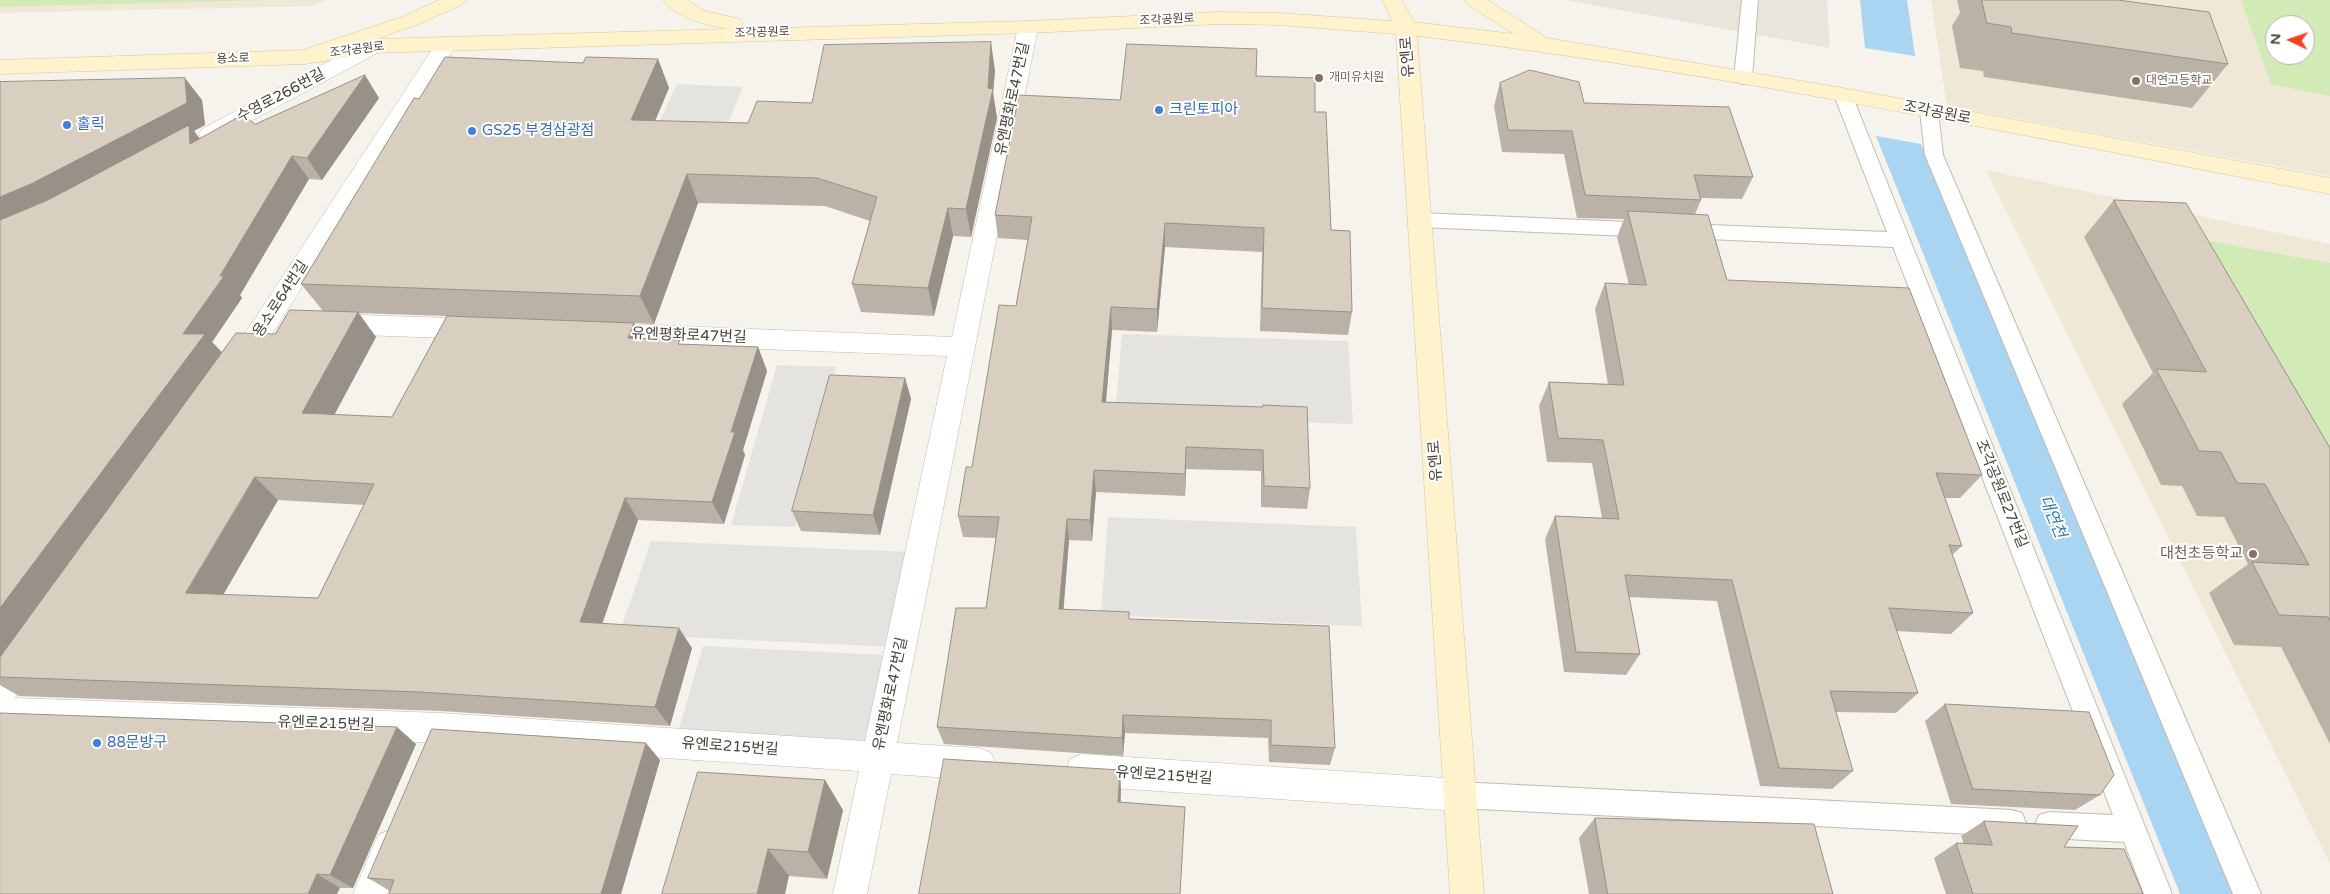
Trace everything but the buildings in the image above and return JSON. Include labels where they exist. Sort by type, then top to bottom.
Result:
[{"type":"main road","name":"용소로","points":[[0,67],[305,57],[412,20],[456,0]]},
{"type":"main road","points":[[673,0],[698,16],[774,33]]},
{"type":"main road","points":[[1220,18],[1285,0]]},
{"type":"main road","points":[[1392,0],[1406,28]]},
{"type":"main road","points":[[1474,0],[1544,44]]},
{"type":"main road","name":"조각공원로","points":[[305,57],[374,46],[1028,26],[1220,18],[1279,19],[1406,28],[1544,44],[1843,95],[2330,186]]},
{"type":"main road","name":"유엔로","points":[[1406,28],[1467,894]]},
{"type":"street","name":"유엔평화로47번길","points":[[850,894],[1028,26]]},
{"type":"street","name":"용소로64번길","points":[[221,386],[267,321],[446,44]]},
{"type":"street","name":"수영로266번길","points":[[192,144],[374,46]]},
{"type":"street","points":[[267,321],[506,330]]},
{"type":"street","name":"유엔평화로47번길","points":[[575,332],[962,347]]},
{"type":"street","points":[[0,693],[41,636]]},
{"type":"street","name":"유엔로215번길","points":[[0,712],[435,742],[878,757],[1006,766]]},
{"type":"street","name":"유엔로215번길","points":[[1056,769],[1459,795]]},
{"type":"street","points":[[370,894],[401,820]]},
{"type":"lane","points":[[1743,78],[1750,0]]},
{"type":"lane","name":"조각공원로27번길","points":[[1843,95],[2158,894]]},
{"type":"lane","points":[[1929,111],[1934,155],[2247,894]]},
{"type":"lane","points":[[1420,220],[1900,240]]},
{"type":"lane","points":[[1459,795],[2132,829]]},
{"type":"shaded area","points":[[0,0],[328,0],[310,6],[0,13]]},
{"type":"shaded area","points":[[1565,0],[1827,0],[1830,48]]},
{"type":"shaded area","name":"대연고등학교","points":[[1931,0],[2330,0],[2330,176],[1947,106]]},
{"type":"shaded area","points":[[677,84],[743,87],[718,147],[649,144]]},
{"type":"shaded area","name":"대천초등학교","points":[[1986,170],[2330,244],[2330,864]]},
{"type":"shaded area","points":[[1122,334],[1348,341],[1353,424],[1115,417]]},
{"type":"shaded area","points":[[777,365],[836,367],[795,527],[731,525]]},
{"type":"shaded area","points":[[1108,517],[1356,527],[1362,626],[1101,615]]},
{"type":"shaded area","points":[[651,541],[910,552],[892,647],[619,634]]},
{"type":"shaded area","points":[[703,646],[885,655],[867,745],[677,736]]},
{"type":"green space","points":[[0,0],[266,0],[0,7]]},
{"type":"green space","points":[[2241,0],[2330,0],[2330,96],[2271,84]]},
{"type":"green space","points":[[2191,238],[2330,263],[2330,470]]},
{"type":"water","points":[[1860,0],[1907,0],[1915,56],[1865,48]]},
{"type":"water","name":"대연천","points":[[1876,136],[1921,144],[2238,894],[2180,894]]},
{"type":"place","name":"개미유치원","points":[[1319,78]]},
{"type":"place","name":"대연고등학교","points":[[2136,81]]},
{"type":"place","name":"크린토피아","points":[[1159,110]]},
{"type":"place","name":"홀릭","points":[[67,125]]},
{"type":"place","name":"GS25 부경삼광점","points":[[472,131]]},
{"type":"place","name":"대천초등학교","points":[[2253,554]]},
{"type":"place","name":"88문방구","points":[[97,743]]}]
